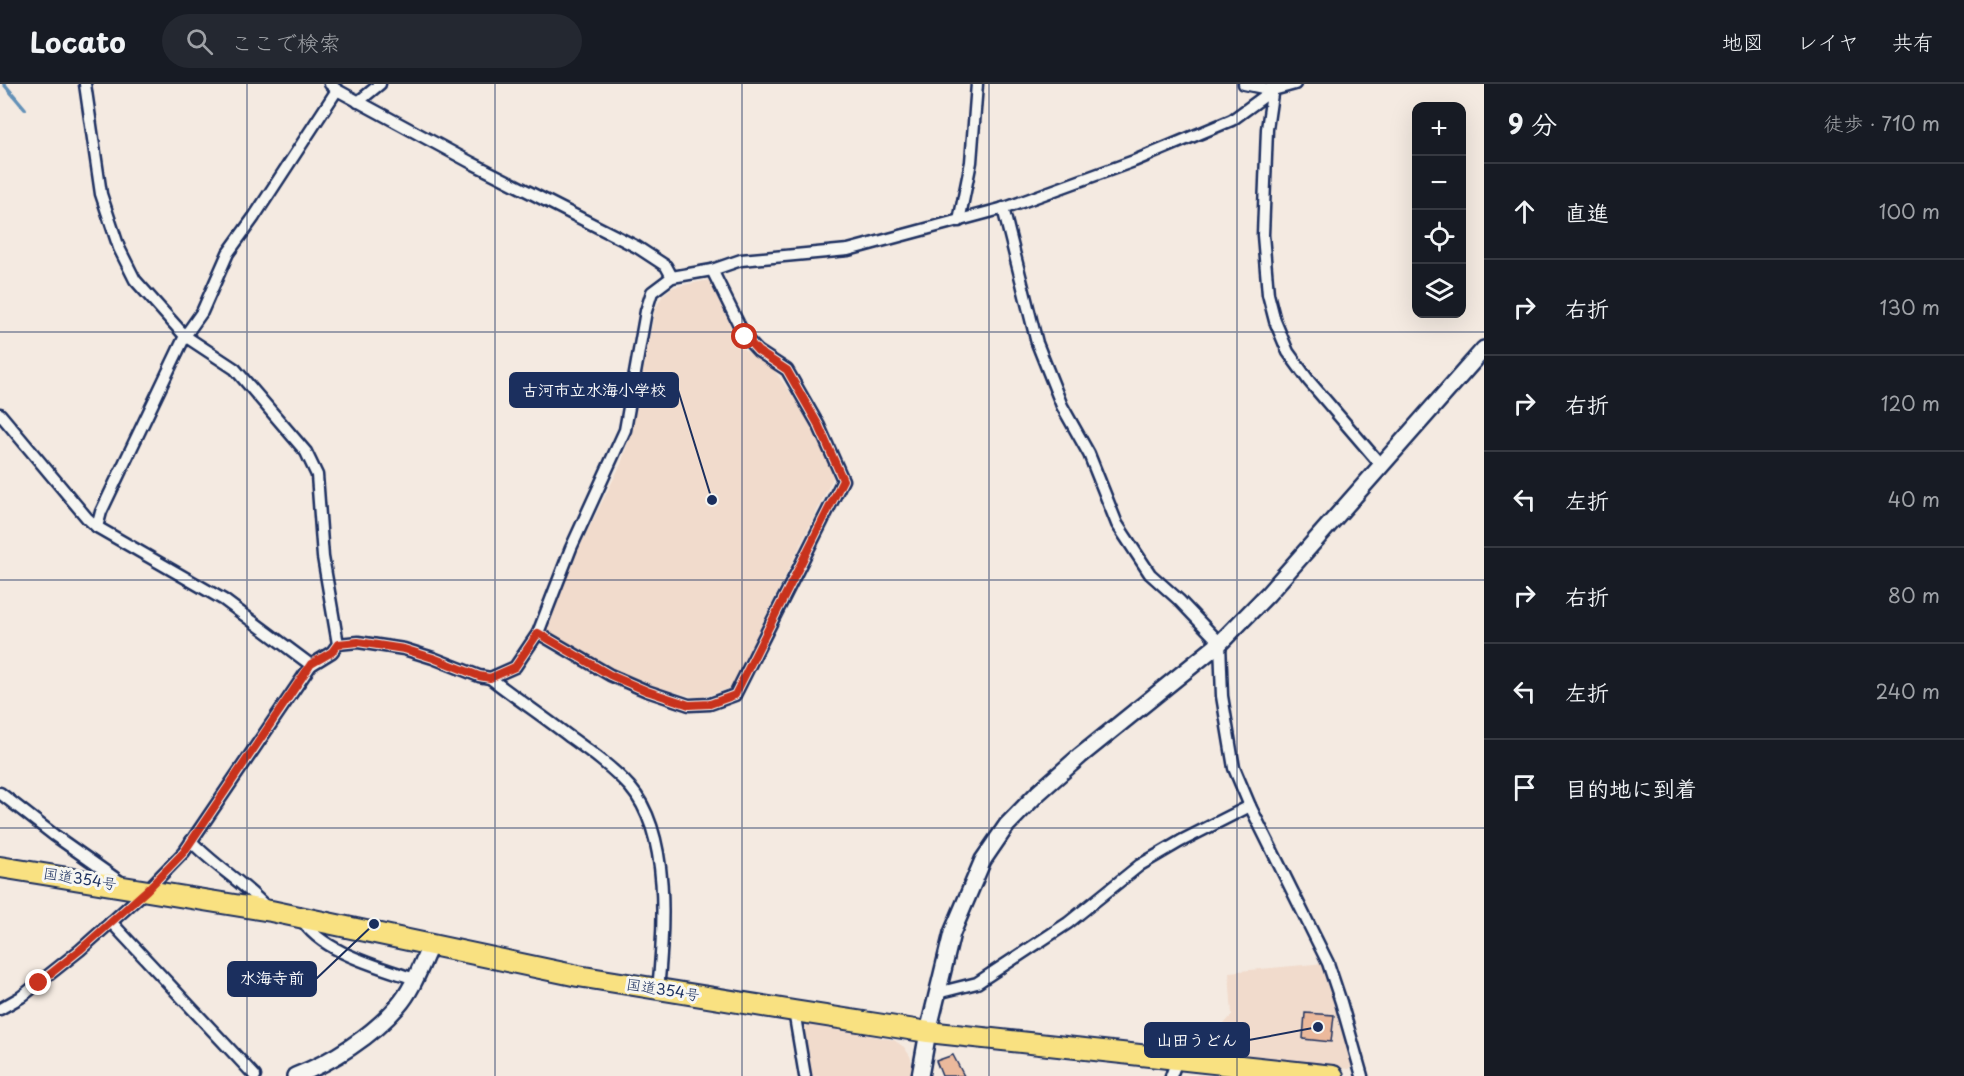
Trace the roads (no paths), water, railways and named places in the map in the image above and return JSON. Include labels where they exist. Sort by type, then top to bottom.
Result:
[{"type":"highway","name":"国道354号","points":[[0,867],[271,911],[497,960],[658,990],[1174,1067],[1332,1076]]},
{"type":"street","points":[[0,1009],[21,998],[111,922],[147,890],[184,852],[311,664],[332,652],[338,644],[323,557],[317,474],[306,452],[235,369],[185,336],[135,280],[119,248],[101,194],[85,84]]},
{"type":"street","points":[[358,102],[380,84]]},
{"type":"street","points":[[959,221],[971,162],[977,84]]},
{"type":"street","points":[[1244,84],[1273,87],[1295,84]]},
{"type":"street","points":[[97,527],[101,512],[185,336],[202,312],[228,253],[254,217],[334,87],[472,163],[637,247],[666,266],[672,277]]},
{"type":"street","points":[[490,678],[515,667],[538,633],[571,548],[625,430],[646,311],[652,292],[672,277],[712,270],[741,260],[848,250],[1003,208],[1134,161],[1232,120],[1273,87]]},
{"type":"street","points":[[1273,87],[1267,129],[1263,234],[1268,294],[1275,321],[1288,352],[1309,381],[1381,465]]},
{"type":"street","points":[[1003,208],[1037,343],[1062,406],[1089,454],[1117,524],[1150,574],[1179,600],[1220,643],[1222,696],[1234,768],[1250,807],[1328,963],[1362,1076]]},
{"type":"street","points":[[538,633],[610,675],[647,691],[689,705],[710,704],[735,695],[843,480],[819,426],[787,370],[758,351],[745,337],[712,270]]},
{"type":"street","points":[[920,1076],[928,1032],[952,933],[983,860],[1007,825],[1038,793],[1220,643],[1268,594],[1381,465],[1482,356]]},
{"type":"street","points":[[0,414],[97,527],[224,600],[311,664]]},
{"type":"street","points":[[338,644],[358,642],[404,649],[490,678],[594,754],[631,788],[649,820],[660,865],[664,897],[663,945],[658,990]]},
{"type":"street","points":[[0,793],[54,835],[127,886]]},
{"type":"street","points":[[938,993],[977,983],[1068,924],[1140,865],[1181,841],[1250,807]]},
{"type":"street","points":[[191,841],[203,854],[259,898],[271,911]]},
{"type":"street","points":[[301,917],[306,927],[320,940],[362,960],[415,979]]},
{"type":"street","points":[[111,922],[255,1076]]},
{"type":"street","points":[[295,1076],[337,1055],[382,1022],[399,1004],[415,979],[431,944]]},
{"type":"street","points":[[794,1011],[805,1076]]},
{"type":"waterway","points":[[4,84],[25,109]]},
{"type":"place","name":"古河市立水海小学校","points":[[712,500]]},
{"type":"place","name":"水海寺前","points":[[374,924]]},
{"type":"place","name":"山田うどん","points":[[1318,1027]]}]
